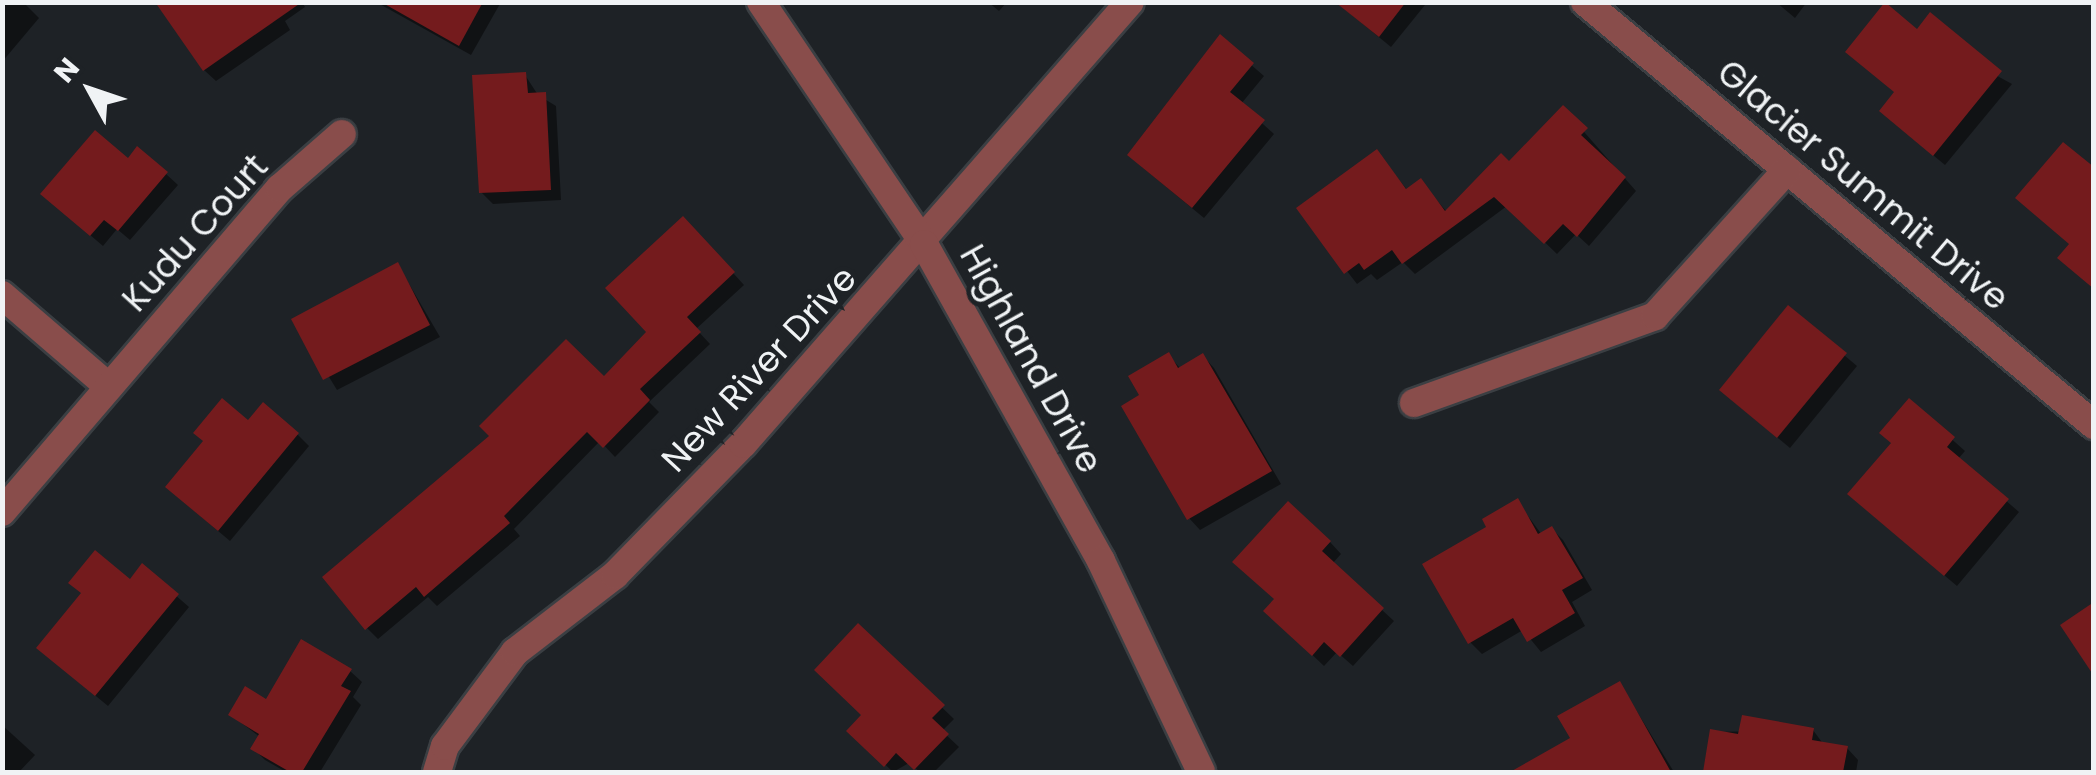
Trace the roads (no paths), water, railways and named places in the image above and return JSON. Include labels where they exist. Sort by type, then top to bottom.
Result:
[{"type":"street","name":"Highland Drive","points":[[761,2],[924,244],[1101,561],[1202,772]]},
{"type":"street","name":"New River Drive","points":[[437,772],[444,746],[515,652],[615,574],[924,244],[1130,2]]},
{"type":"street","name":"Glacier Summit Drive","points":[[1586,2],[2094,426]]},
{"type":"street","name":"Kudu Court","points":[[2,512],[280,188],[342,134]]},
{"type":"street","points":[[1414,403],[1654,316],[1787,170]]},
{"type":"street","points":[[2,295],[109,387]]}]
